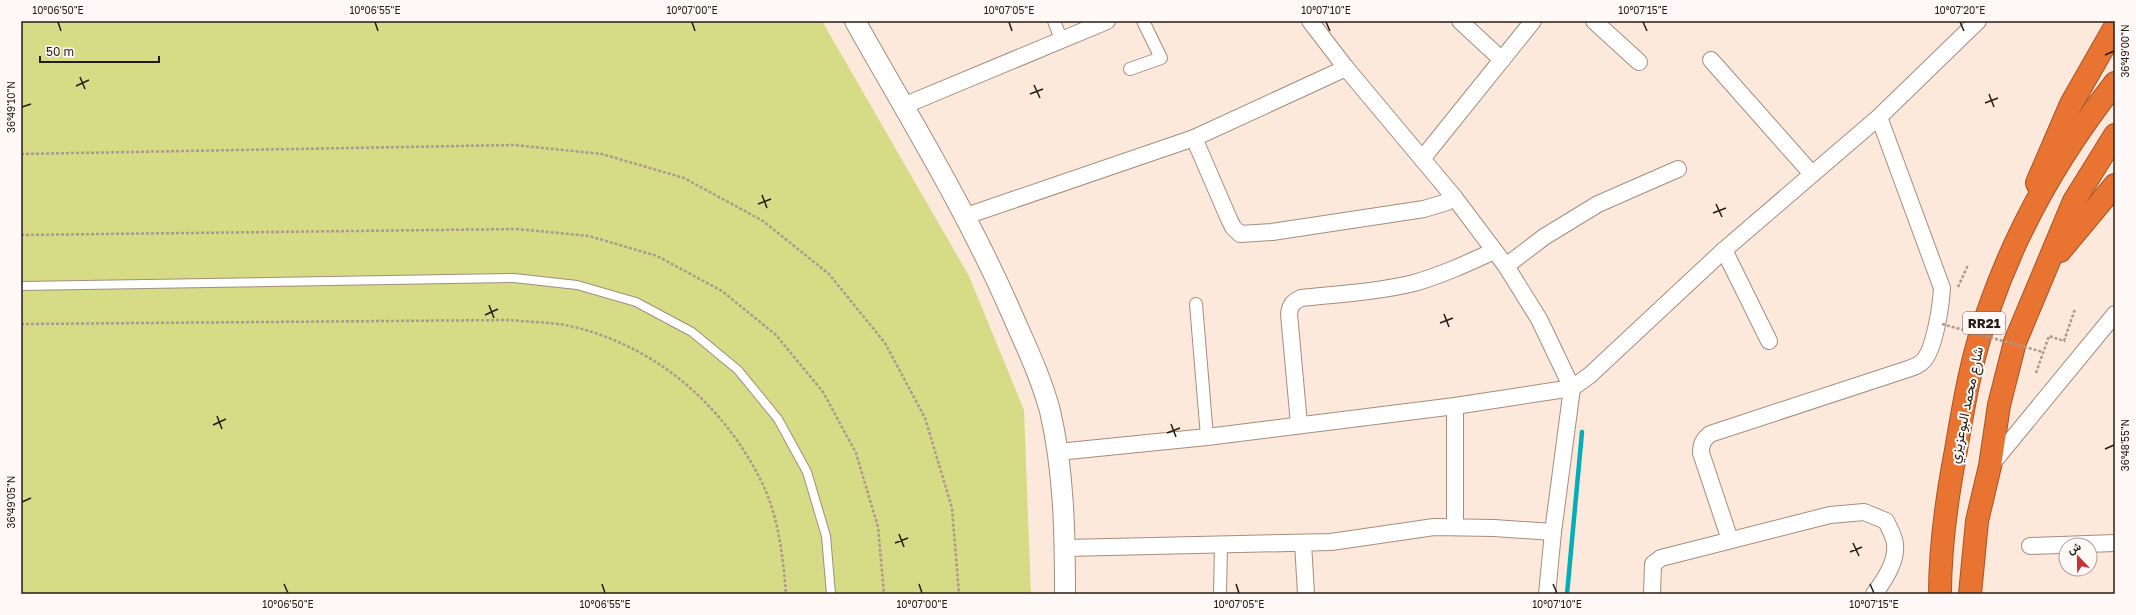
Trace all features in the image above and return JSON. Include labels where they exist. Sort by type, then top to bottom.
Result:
[{"type":"highway","points":[[2010,254],[2047,156],[2068,110],[2115,27]]},
{"type":"highway","name":"شارع محمد البوعزيزي","points":[[1940,594],[1945,524],[1962,416],[1984,325],[2010,254],[2055,171],[2099,104],[2115,83]]},
{"type":"highway","name":"RR21","points":[[1970,594],[1977,521],[1990,466],[1999,405],[2015,342],[2074,201],[2115,135]]},
{"type":"highway","points":[[2044,271],[2115,185]]},
{"type":"street","points":[[855,21],[966,216],[998,281],[1042,388],[1049,409],[1058,452],[1065,548],[1065,594]]},
{"type":"street","points":[[1054,21],[1061,39]]},
{"type":"street","points":[[903,106],[1107,21]]},
{"type":"street","points":[[1130,69],[1161,58],[1143,21]]},
{"type":"street","points":[[1310,21],[1346,68],[1454,197],[1506,266],[1538,319],[1572,388],[1553,532],[1547,594]]},
{"type":"street","points":[[1460,21],[1502,60]]},
{"type":"street","points":[[1422,159],[1533,21]]},
{"type":"street","points":[[1594,21],[1639,62]]},
{"type":"street","points":[[1058,452],[1207,437],[1299,424],[1455,406],[1572,388],[1590,375],[1724,250],[1879,116],[1978,21]]},
{"type":"street","points":[[1711,60],[1812,174]]},
{"type":"street","points":[[966,216],[1194,138],[1346,68]]},
{"type":"street","points":[[1730,540],[1701,453],[1701,444],[1704,439],[1710,434],[1908,369],[1920,364],[1929,352],[1941,304],[1942,288],[1879,116]]},
{"type":"street","points":[[1194,138],[1229,219],[1233,227],[1240,234],[1272,232],[1424,210],[1440,205],[1454,197]]},
{"type":"street","points":[[1506,266],[1544,237],[1598,204],[1678,169]]},
{"type":"street","points":[[1724,250],[1769,341]]},
{"type":"street","points":[[1299,424],[1289,314],[1290,306],[1294,301],[1301,298],[1384,289],[1414,282],[1436,276],[1494,251]]},
{"type":"street","points":[[1196,304],[1207,437]]},
{"type":"street","points":[[1990,466],[2115,314]]},
{"type":"street","points":[[1455,406],[1455,527]]},
{"type":"street","points":[[1652,594],[1653,564],[1656,560],[1830,515],[1864,512],[1886,521],[1896,544],[1894,558],[1884,581],[1874,594]]},
{"type":"street","points":[[1065,548],[1331,542],[1408,530],[1455,527],[1553,532]]},
{"type":"street","points":[[1303,543],[1306,594]]},
{"type":"street","points":[[2030,546],[2115,543]]},
{"type":"street","points":[[1220,594],[1221,545]]},
{"type":"lane","points":[[21,286],[514,278],[577,285],[636,302],[698,337],[738,370],[778,419],[809,479],[826,536],[831,594]]},
{"type":"path","points":[[21,154],[513,145],[602,154],[684,178],[763,220],[829,274],[885,343],[926,418],[952,508],[959,594]]},
{"type":"path","points":[[21,235],[517,229],[589,236],[657,256],[722,291],[776,335],[823,392],[856,454],[878,527],[884,594]]},
{"type":"path","points":[[2036,373],[2049,336],[2064,341],[2075,309]]},
{"type":"path","points":[[21,324],[510,320],[564,325],[616,341],[670,371],[705,400],[740,442],[769,502],[781,544],[786,594]]},
{"type":"path","points":[[1942,324],[2043,352]]},
{"type":"green space","points":[[21,21],[822,21],[969,276],[1024,410],[1031,594],[21,594]]},
{"type":"waterway","points":[[1567,594],[1582,432]]}]
